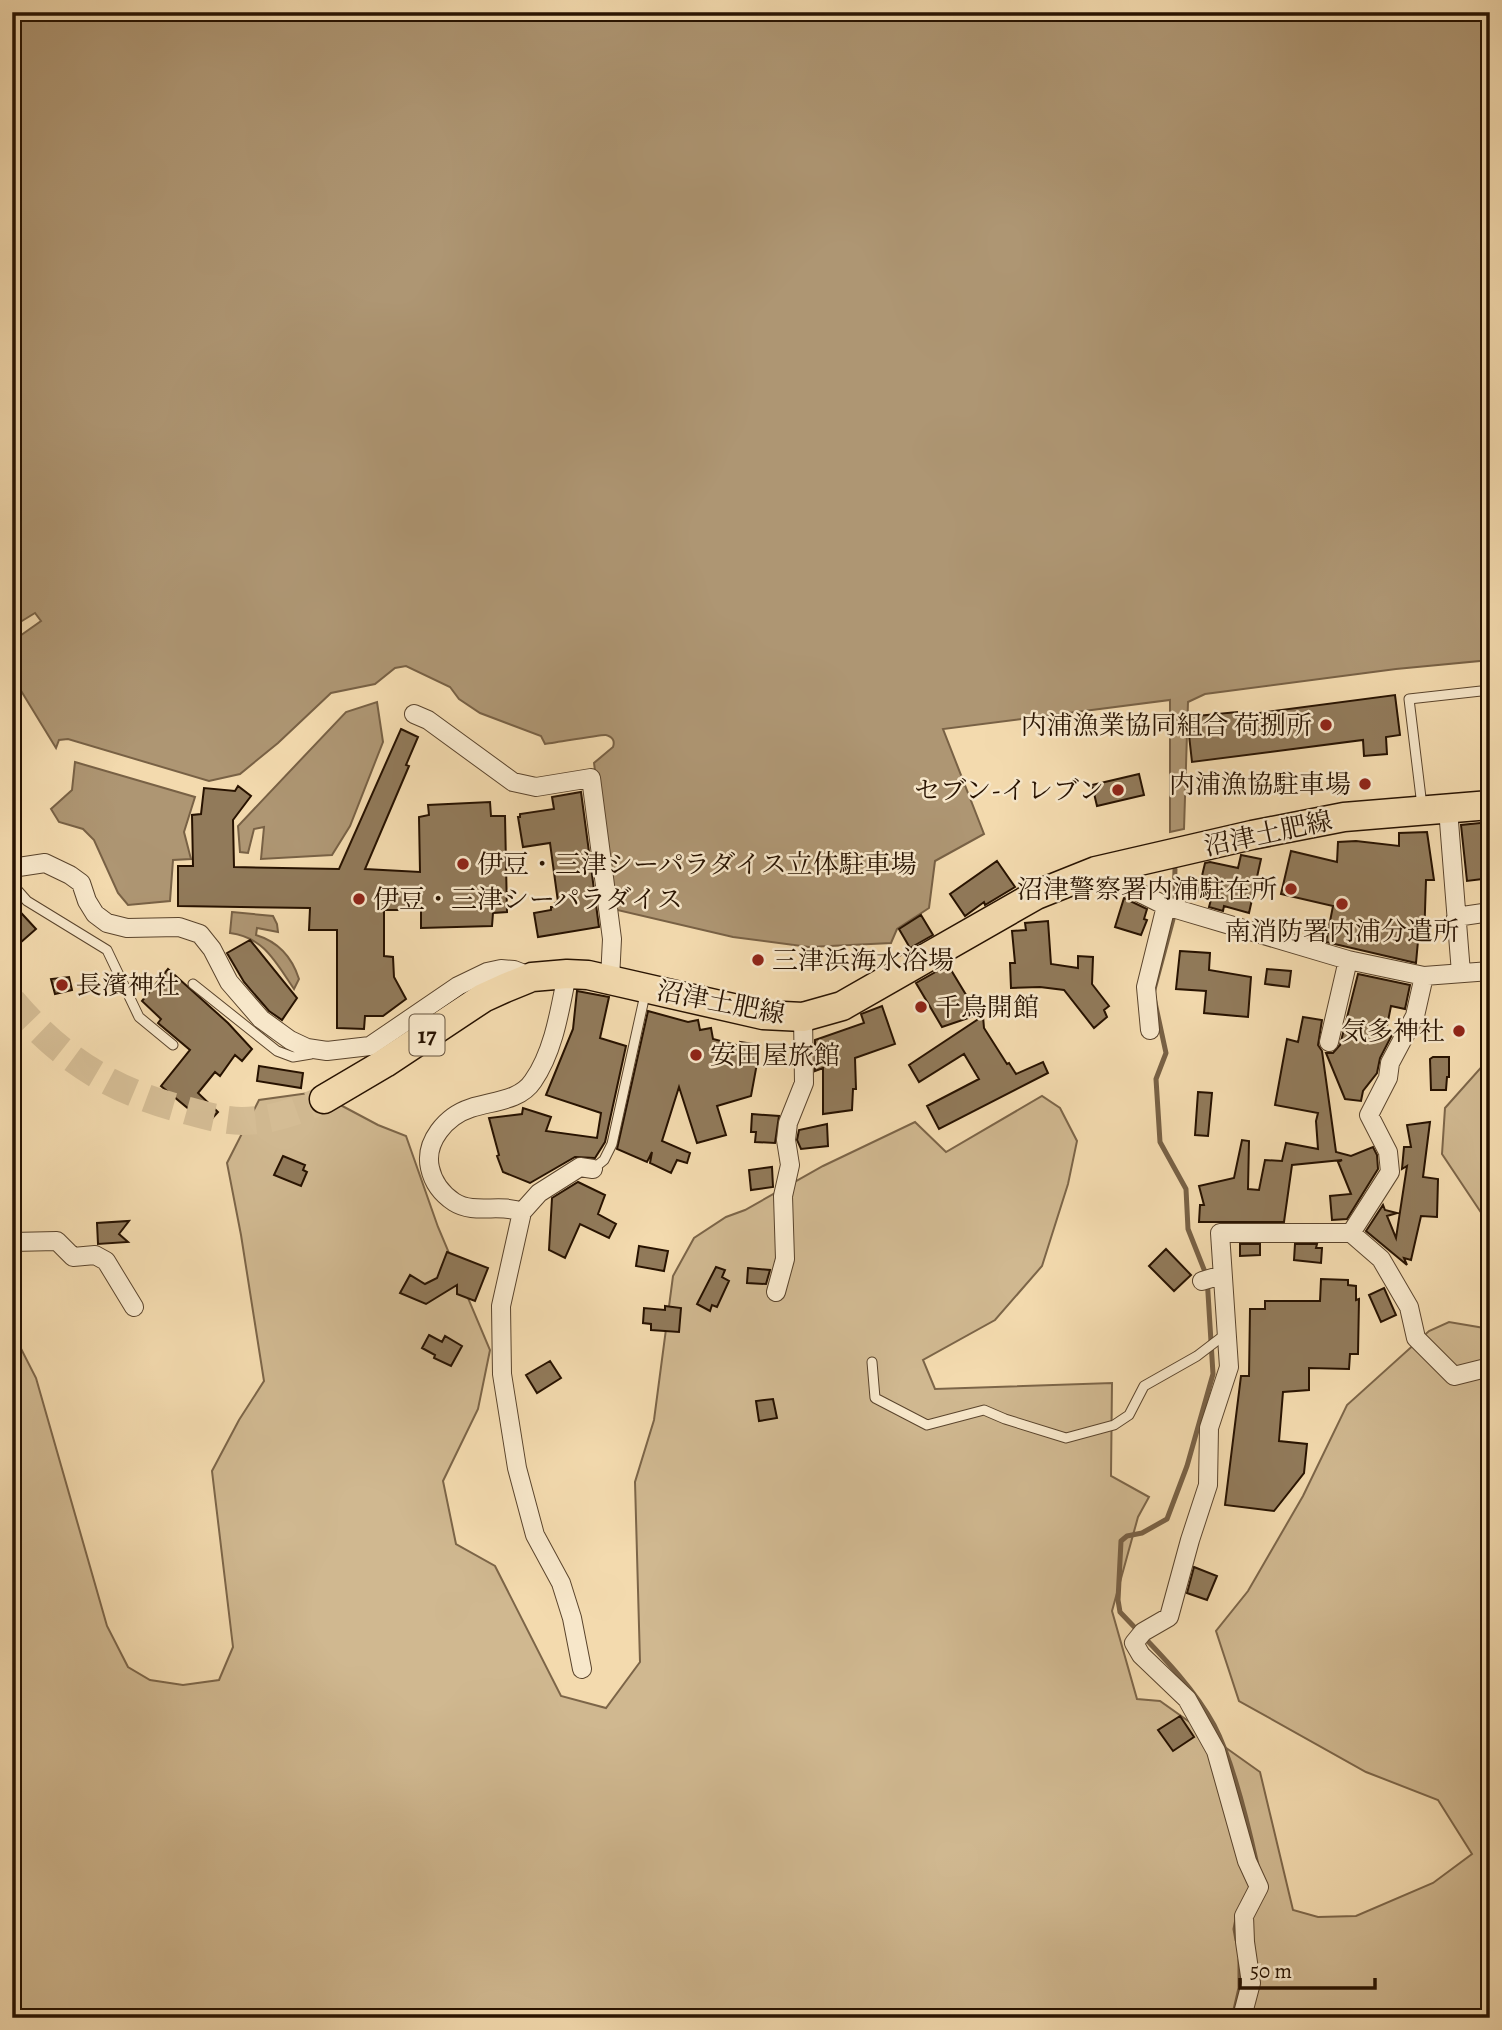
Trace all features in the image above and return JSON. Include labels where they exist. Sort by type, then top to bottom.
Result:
[{"type":"main road","name":"沼津土肥線","points":[[324,1099],[385,1063],[483,998],[533,977],[567,974],[610,979],[747,1013],[803,1017],[842,1006],[1036,895],[1096,871],[1344,817],[1490,805]]},
{"type":"street","points":[[414,714],[428,720],[513,782],[536,787],[592,778],[612,939],[610,979]]},
{"type":"street","points":[[1435,810],[1456,917],[1461,973]]},
{"type":"street","points":[[12,868],[45,863],[69,875],[81,883],[95,914],[107,923],[127,928],[179,927],[200,934],[212,949],[229,982],[261,1019],[290,1040],[307,1048],[327,1051],[369,1046],[458,986],[487,972],[514,970],[533,977]]},
{"type":"street","points":[[1096,871],[1166,906],[1348,960],[1424,976],[1490,971]]},
{"type":"street","points":[[1150,1030],[1146,987],[1166,906]]},
{"type":"street","points":[[1456,917],[1490,912]]},
{"type":"street","points":[[1329,1042],[1348,960]]},
{"type":"street","points":[[522,1212],[515,1209],[477,1209],[457,1204],[446,1196],[432,1179],[428,1162],[429,1148],[437,1133],[469,1108],[521,1093],[533,1082],[549,1046],[567,974]]},
{"type":"street","points":[[1351,1233],[1390,1172],[1388,1152],[1369,1115],[1388,1078],[1390,1063],[1415,1016],[1424,976]]},
{"type":"street","points":[[776,1292],[785,1259],[783,1196],[790,1165],[786,1140],[788,1123],[804,1083],[803,1017]]},
{"type":"street","points":[[582,1669],[572,1618],[561,1583],[535,1535],[517,1468],[502,1374],[501,1306],[522,1212],[539,1193],[580,1167],[593,1169]]},
{"type":"street","points":[[1242,2017],[1251,1983],[1244,1916],[1259,1887],[1248,1864],[1216,1751],[1187,1699],[1141,1655],[1139,1637],[1169,1617],[1208,1485],[1209,1428],[1229,1367],[1214,1277],[1220,1233],[1351,1233],[1381,1259],[1409,1307],[1416,1338],[1454,1376],[1490,1367]]},
{"type":"street","points":[[12,1242],[57,1241],[73,1257],[95,1255],[106,1261],[134,1307]]},
{"type":"lane","points":[[1435,810],[1409,699],[1490,691]]},
{"type":"lane","points":[[12,884],[27,901],[107,950],[139,1017],[173,1045]]},
{"type":"lane","points":[[193,984],[277,1051],[293,1057],[327,1051]]},
{"type":"lane","points":[[593,1169],[604,1160],[612,1144],[646,989]]},
{"type":"lane","points":[[872,1362],[875,1398],[927,1425],[984,1410],[1066,1438],[1114,1425],[1129,1415],[1144,1386],[1200,1354],[1225,1335]]},
{"type":"shaded area","points":[[12,12],[1490,12],[1490,660],[1396,669],[1205,694],[1188,702],[1184,829],[1170,832],[1170,700],[943,729],[984,834],[935,861],[929,908],[897,929],[891,943],[809,947],[733,937],[613,909],[594,763],[613,747],[612,738],[603,735],[545,744],[541,736],[480,713],[459,699],[450,687],[406,666],[395,668],[375,684],[331,693],[278,743],[240,774],[209,781],[68,739],[59,740],[56,748],[12,676],[12,658],[20,645],[17,638],[41,621],[35,613],[12,627]]},
{"type":"shaded area","points":[[377,702],[383,742],[350,826],[332,855],[261,859],[264,827],[254,829],[248,853],[240,852],[238,826],[346,712]]},
{"type":"shaded area","points":[[75,762],[195,797],[184,832],[191,859],[173,860],[170,901],[128,905],[118,893],[94,840],[83,829],[59,822],[51,809],[72,790]]},
{"type":"shaded area","points":[[232,912],[273,916],[278,932],[257,928],[256,935],[278,946],[293,964],[299,979],[294,989],[275,961],[260,946],[242,935],[230,933]]},
{"type":"shaded area","points":[[1490,1061],[1490,1226],[1442,1154],[1445,1108],[1485,1063]]},
{"type":"shaded area","points":[[316,1092],[378,1125],[406,1136],[438,1227],[490,1350],[478,1409],[443,1481],[456,1544],[495,1566],[561,1696],[606,1708],[640,1662],[635,1482],[654,1420],[673,1276],[694,1238],[726,1217],[745,1210],[823,1166],[915,1122],[946,1152],[1042,1096],[1060,1108],[1077,1141],[1068,1184],[1042,1266],[995,1320],[923,1360],[935,1389],[1112,1383],[1111,1476],[1149,1497],[1138,1517],[1112,1611],[1137,1699],[1160,1701],[1260,1772],[1293,1910],[1318,1917],[1356,1916],[1433,1883],[1472,1854],[1438,1800],[1366,1772],[1239,1701],[1216,1631],[1248,1591],[1303,1496],[1347,1405],[1429,1331],[1449,1322],[1484,1328],[1490,1335],[1490,2018],[12,2018],[12,1331],[36,1378],[107,1626],[128,1667],[150,1680],[183,1685],[219,1680],[233,1647],[212,1471],[239,1420],[264,1381],[227,1163],[259,1100]]},
{"type":"building","name":"内浦漁業協同組合 荷捌所","points":[[1395,695],[1400,735],[1386,737],[1387,754],[1364,756],[1363,740],[1192,762],[1187,717],[1237,712],[1237,716]]},
{"type":"building","points":[[401,729],[418,737],[406,765],[409,766],[365,869],[420,872],[419,817],[429,815],[428,805],[490,802],[491,816],[505,816],[507,912],[493,913],[492,926],[421,928],[421,910],[384,910],[384,956],[393,957],[394,977],[406,999],[383,1016],[365,1016],[364,1029],[337,1028],[337,930],[309,930],[310,908],[178,906],[178,866],[193,866],[192,815],[201,814],[204,788],[235,791],[238,786],[251,796],[233,820],[234,867],[339,869]]},
{"type":"building","name":"セブン-イレブン","points":[[1139,774],[1144,795],[1097,806],[1092,785]]},
{"type":"building","points":[[581,792],[599,927],[538,937],[534,913],[551,910],[558,902],[550,843],[523,847],[518,817],[520,814],[554,809],[552,797]]},
{"type":"building","points":[[1490,822],[1490,878],[1467,881],[1461,825]]},
{"type":"building","points":[[1427,832],[1434,880],[1426,880],[1424,941],[1418,941],[1416,963],[1326,942],[1333,906],[1281,894],[1291,851],[1337,862],[1338,842],[1356,841],[1399,846],[1399,833]]},
{"type":"building","points":[[1241,855],[1261,859],[1249,913],[1224,906],[1223,911],[1209,907],[1212,896],[1198,893],[1205,863],[1238,868]]},
{"type":"building","points":[[997,861],[1015,887],[985,905],[984,902],[965,916],[950,894]]},
{"type":"building","points":[[1124,898],[1147,909],[1144,919],[1147,920],[1141,935],[1115,927]]},
{"type":"building","points":[[12,903],[36,929],[12,950]]},
{"type":"building","points":[[921,915],[933,935],[910,948],[899,929]]},
{"type":"building","points":[[1048,921],[1051,964],[1078,968],[1078,956],[1093,957],[1092,984],[1109,1006],[1104,1010],[1107,1017],[1094,1028],[1064,990],[1011,988],[1010,963],[1015,963],[1012,931],[1026,930],[1025,923]]},
{"type":"building","points":[[250,940],[297,998],[282,1020],[269,1011],[244,982],[227,953]]},
{"type":"building","points":[[1180,951],[1210,953],[1209,970],[1251,977],[1248,1017],[1204,1013],[1206,991],[1176,989]]},
{"type":"building","points":[[948,965],[968,998],[971,996],[983,1013],[942,1027],[916,983]]},
{"type":"building","points":[[168,969],[228,1023],[252,1049],[242,1061],[235,1055],[220,1076],[215,1072],[198,1093],[218,1112],[207,1124],[161,1086],[190,1050],[158,1023],[161,1019],[142,1001]]},
{"type":"building","points":[[1267,969],[1291,971],[1289,987],[1265,984]]},
{"type":"building","points":[[1358,974],[1410,985],[1405,1009],[1391,1006],[1386,1031],[1393,1033],[1380,1058],[1377,1073],[1363,1091],[1361,1101],[1345,1099],[1326,1053],[1333,1053],[1340,1045]]},
{"type":"building","name":"長濱神社","points":[[69,977],[72,990],[55,994],[51,979]]},
{"type":"building","points":[[577,991],[609,997],[600,1038],[626,1046],[605,1142],[595,1158],[575,1157],[530,1183],[503,1172],[489,1118],[522,1114],[523,1108],[551,1117],[546,1131],[597,1138],[601,1113],[546,1095],[573,1029]]},
{"type":"building","points":[[882,1006],[895,1044],[855,1058],[856,1089],[853,1089],[852,1110],[823,1114],[823,1068],[815,1071],[815,1040],[864,1023],[861,1014]]},
{"type":"building","points":[[648,1011],[688,1022],[698,1020],[700,1030],[711,1028],[713,1039],[740,1046],[740,1042],[760,1047],[751,1096],[717,1106],[726,1135],[697,1143],[679,1087],[662,1141],[690,1153],[687,1163],[677,1160],[671,1173],[650,1163],[652,1152],[647,1162],[617,1149]]},
{"type":"building","points":[[983,1016],[984,1028],[1016,1074],[1043,1062],[1048,1073],[939,1129],[927,1106],[979,1079],[964,1054],[919,1082],[909,1065]]},
{"type":"building","points":[[1303,1017],[1322,1020],[1318,1045],[1322,1051],[1336,1152],[1351,1156],[1373,1147],[1377,1155],[1378,1169],[1347,1219],[1332,1220],[1330,1196],[1351,1194],[1338,1162],[1342,1160],[1292,1165],[1284,1222],[1199,1222],[1200,1205],[1204,1205],[1199,1186],[1234,1178],[1242,1140],[1249,1141],[1248,1189],[1259,1190],[1265,1160],[1282,1161],[1286,1143],[1318,1149],[1318,1113],[1275,1105],[1287,1039],[1298,1042]]},
{"type":"building","points":[[1449,1057],[1446,1090],[1431,1090],[1430,1059]]},
{"type":"building","points":[[259,1066],[303,1073],[301,1088],[257,1081]]},
{"type":"building","points":[[1198,1092],[1212,1093],[1208,1136],[1195,1135]]},
{"type":"building","points":[[752,1114],[779,1116],[775,1143],[755,1142],[756,1132],[751,1132]]},
{"type":"building","points":[[1430,1122],[1423,1177],[1438,1179],[1437,1217],[1421,1216],[1411,1260],[1404,1258],[1407,1265],[1366,1231],[1383,1205],[1385,1210],[1397,1213],[1387,1216],[1396,1238],[1407,1166],[1402,1169],[1404,1147],[1411,1147],[1407,1125]]},
{"type":"building","points":[[827,1124],[828,1146],[801,1149],[797,1140],[799,1130]]},
{"type":"building","points":[[283,1156],[305,1165],[303,1170],[307,1172],[301,1186],[274,1175]]},
{"type":"building","points":[[772,1167],[773,1187],[751,1190],[749,1170]]},
{"type":"building","points":[[578,1182],[605,1195],[598,1214],[616,1224],[609,1238],[580,1224],[565,1258],[549,1250],[552,1198]]},
{"type":"building","points":[[129,1221],[119,1234],[128,1242],[98,1244],[97,1223]]},
{"type":"building","points":[[1240,1244],[1260,1244],[1260,1255],[1240,1256]]},
{"type":"building","points":[[1295,1244],[1317,1244],[1316,1248],[1322,1248],[1321,1263],[1294,1260]]},
{"type":"building","points":[[639,1246],[668,1251],[664,1271],[636,1266]]},
{"type":"building","points":[[1166,1249],[1191,1275],[1174,1291],[1149,1266]]},
{"type":"building","points":[[447,1252],[488,1268],[475,1301],[457,1294],[457,1285],[426,1304],[400,1293],[410,1275],[425,1284],[437,1278]]},
{"type":"building","points":[[716,1267],[725,1270],[722,1277],[729,1281],[717,1307],[712,1305],[710,1311],[697,1304]]},
{"type":"building","points":[[748,1268],[770,1270],[766,1284],[747,1283]]},
{"type":"building","points":[[1321,1279],[1348,1280],[1348,1285],[1356,1286],[1356,1300],[1359,1299],[1358,1354],[1350,1354],[1349,1369],[1309,1368],[1309,1390],[1283,1392],[1279,1441],[1307,1444],[1304,1473],[1274,1511],[1225,1505],[1241,1376],[1249,1376],[1250,1309],[1265,1309],[1265,1301],[1320,1301]]},
{"type":"building","points":[[1384,1288],[1396,1315],[1381,1322],[1369,1295]]},
{"type":"building","points":[[665,1306],[681,1308],[679,1332],[651,1330],[651,1324],[643,1323],[644,1308],[665,1310]]},
{"type":"building","points":[[429,1335],[442,1342],[445,1336],[462,1346],[451,1366],[434,1358],[435,1355],[422,1348]]},
{"type":"building","points":[[550,1361],[561,1378],[537,1393],[526,1375]]},
{"type":"building","points":[[773,1399],[777,1418],[759,1421],[756,1401]]},
{"type":"building","points":[[1194,1567],[1217,1576],[1207,1600],[1187,1593]]},
{"type":"building","points":[[1180,1716],[1194,1737],[1173,1751],[1158,1730]]},
{"type":"waterway","points":[[1174,899],[1175,869]]},
{"type":"waterway","points":[[1173,919],[1153,993],[1166,1053],[1156,1079],[1160,1142],[1186,1189],[1188,1229],[1207,1277],[1213,1374],[1187,1466],[1167,1519],[1121,1541],[1118,1600],[1120,1612],[1183,1680],[1214,1725],[1234,1774],[1257,1865]]},
{"type":"waterway","points":[[1237,1919],[1237,1940]]},
{"type":"waterway","points":[[1237,2018],[1234,2014],[1240,1988],[1240,1960]]},
{"type":"tunnel","points":[[12,1001],[49,1040],[69,1056],[111,1082],[159,1102],[213,1117],[242,1121],[284,1114],[324,1099]]},
{"type":"place","name":"内浦漁業協同組合 荷捌所","points":[[1326,725]]},
{"type":"place","name":"内浦漁協駐車場","points":[[1365,784]]},
{"type":"place","name":"セブン-イレブン","points":[[1118,790]]},
{"type":"place","name":"伊豆・三津シーパラダイス立体駐車場","points":[[463,864]]},
{"type":"place","name":"沼津警察署内浦駐在所","points":[[1291,889]]},
{"type":"place","name":"伊豆・三津シーパラダイス","points":[[359,899]]},
{"type":"place","name":"南消防署内浦分遣所","points":[[1342,904]]},
{"type":"place","name":"三津浜海水浴場","points":[[758,960]]},
{"type":"place","name":"長濱神社","points":[[62,985]]},
{"type":"place","name":"千鳥開館","points":[[921,1007]]},
{"type":"place","name":"気多神社","points":[[1459,1031]]},
{"type":"place","name":"安田屋旅館","points":[[696,1055]]}]
